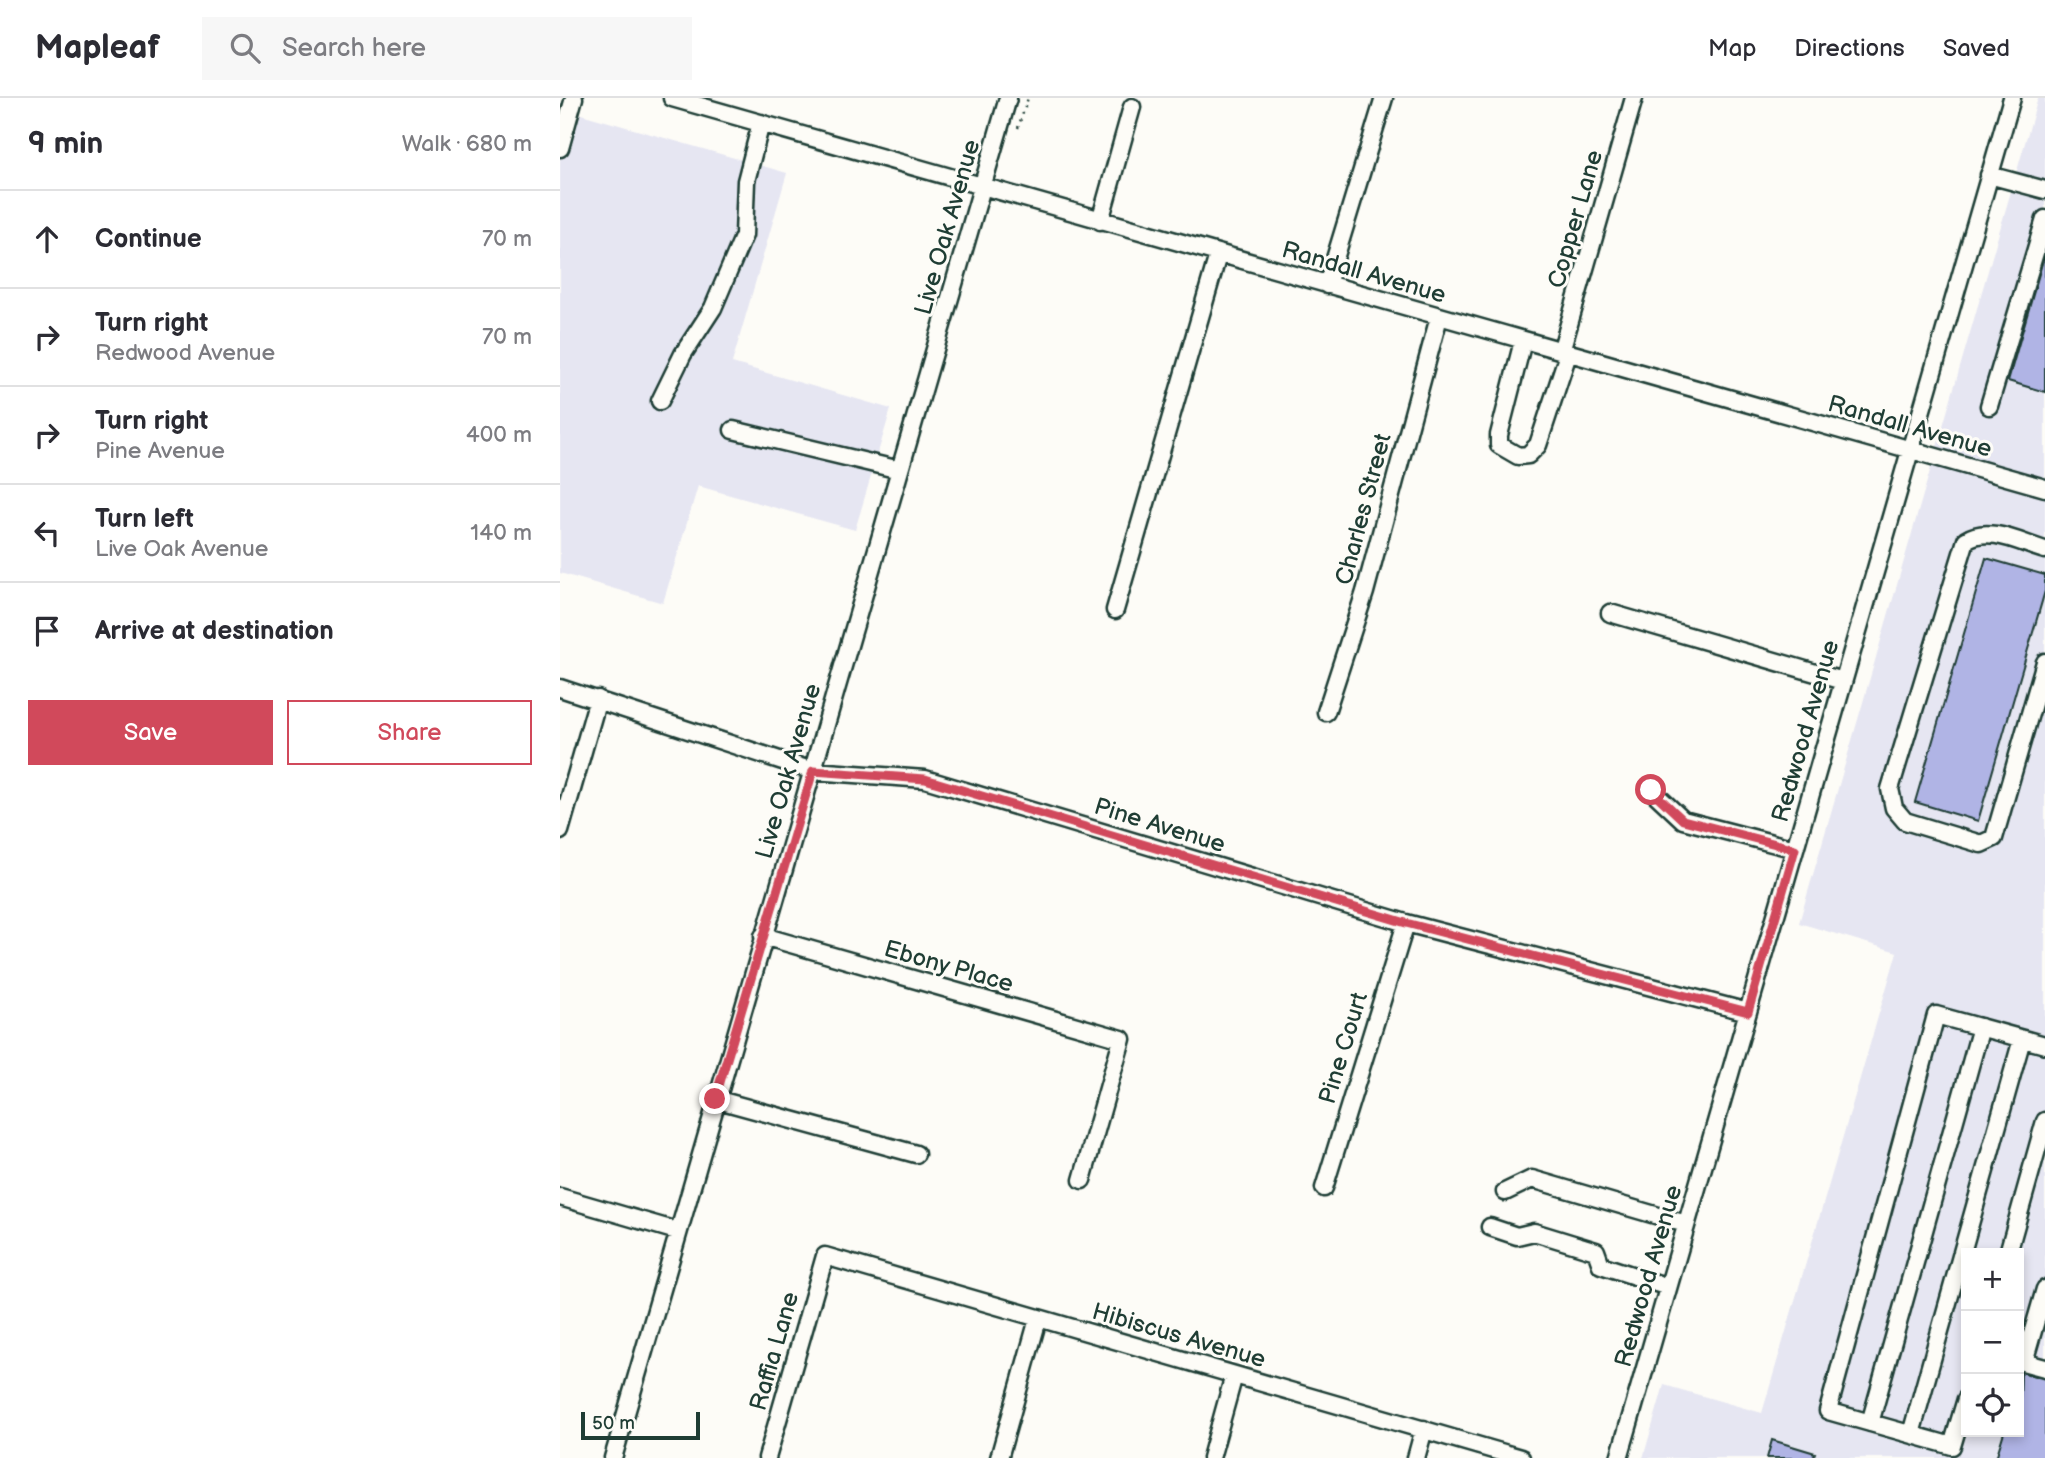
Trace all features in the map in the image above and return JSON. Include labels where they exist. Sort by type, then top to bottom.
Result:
[{"type":"street","points":[[560,148],[574,98]]},
{"type":"street","name":"Randall Avenue","points":[[672,98],[2045,488]]},
{"type":"street","name":"Live Oak Avenue","points":[[613,1458],[715,1099],[1008,98]]},
{"type":"street","points":[[1327,285],[1384,98]]},
{"type":"street","name":"Copper Lane","points":[[1523,341],[1499,435],[1499,445],[1518,456],[1528,455],[1538,445],[1634,98]]},
{"type":"street","name":"Redwood Avenue","points":[[1619,1458],[2012,98]]},
{"type":"street","points":[[1100,221],[1132,107]]},
{"type":"street","points":[[660,401],[683,354],[712,308],[744,235],[746,181],[761,123]]},
{"type":"street","points":[[1989,175],[2045,190]]},
{"type":"street","points":[[1989,406],[2045,219]]},
{"type":"street","points":[[1115,610],[1218,255]]},
{"type":"street","name":"Charles Street","points":[[1326,712],[1365,592],[1439,317]]},
{"type":"street","points":[[733,430],[900,470]]},
{"type":"street","points":[[2045,550],[1987,533],[1976,533],[1966,540],[1890,789],[1894,808],[1905,821],[1981,844],[1994,838],[2045,662]]},
{"type":"street","points":[[1610,613],[1843,681]]},
{"type":"street","name":"Pine Avenue","points":[[560,688],[813,771],[925,779],[1406,923],[1748,1012]]},
{"type":"street","points":[[560,831],[598,699]]},
{"type":"street","points":[[1651,790],[1683,820],[1795,849]]},
{"type":"street","name":"Pine Court","points":[[1324,1188],[1406,923]]},
{"type":"street","name":"Ebony Place","points":[[763,936],[1122,1040],[1082,1180]]},
{"type":"street","points":[[1961,1416],[1952,1446],[1828,1411],[1936,1014],[2045,1045]]},
{"type":"street","points":[[1870,1423],[1981,1027]]},
{"type":"street","points":[[1911,1434],[2022,1038]]},
{"type":"street","points":[[715,1099],[916,1154]]},
{"type":"street","points":[[2009,1248],[2045,1121]]},
{"type":"street","points":[[1505,1192],[1532,1179],[1686,1224]]},
{"type":"street","points":[[560,1197],[677,1231]]},
{"type":"street","points":[[1490,1227],[1517,1236],[1534,1232],[1596,1251],[1601,1265],[1668,1287]]},
{"type":"street","name":"Hibiscus Avenue","points":[[825,1256],[1521,1458]]},
{"type":"street","name":"Raffia Lane","points":[[767,1458],[825,1256]]},
{"type":"street","points":[[2024,1356],[2045,1289]]},
{"type":"street","points":[[999,1458],[1038,1319]]},
{"type":"street","points":[[2024,1362],[2045,1367]]},
{"type":"street","points":[[1211,1458],[1234,1375]]},
{"type":"street","points":[[1416,1458],[1424,1429]]},
{"type":"path","points":[[1018,128],[1028,98]]},
{"type":"shaded area","points":[[2038,98],[2045,98],[2045,1458],[1643,1458],[1664,1385],[1762,1413],[1897,952],[1799,923]]},
{"type":"shaded area","points":[[560,108],[787,173],[732,363],[891,409],[855,530],[698,486],[663,603],[560,573]]},
{"type":"building","points":[[2045,253],[2045,392],[2008,381]]},
{"type":"building","points":[[1986,558],[2045,575],[2045,591],[1978,821],[1915,802]]},
{"type":"building","points":[[2024,1373],[2045,1379],[2045,1458],[1996,1458],[2002,1437],[2024,1437]]},
{"type":"building","points":[[1772,1440],[1815,1453],[1813,1458],[1767,1458]]},
{"type":"route","points":[[715,1099],[813,771],[925,779],[1406,923],[1748,1012],[1795,849],[1683,820],[1651,790]]}]
